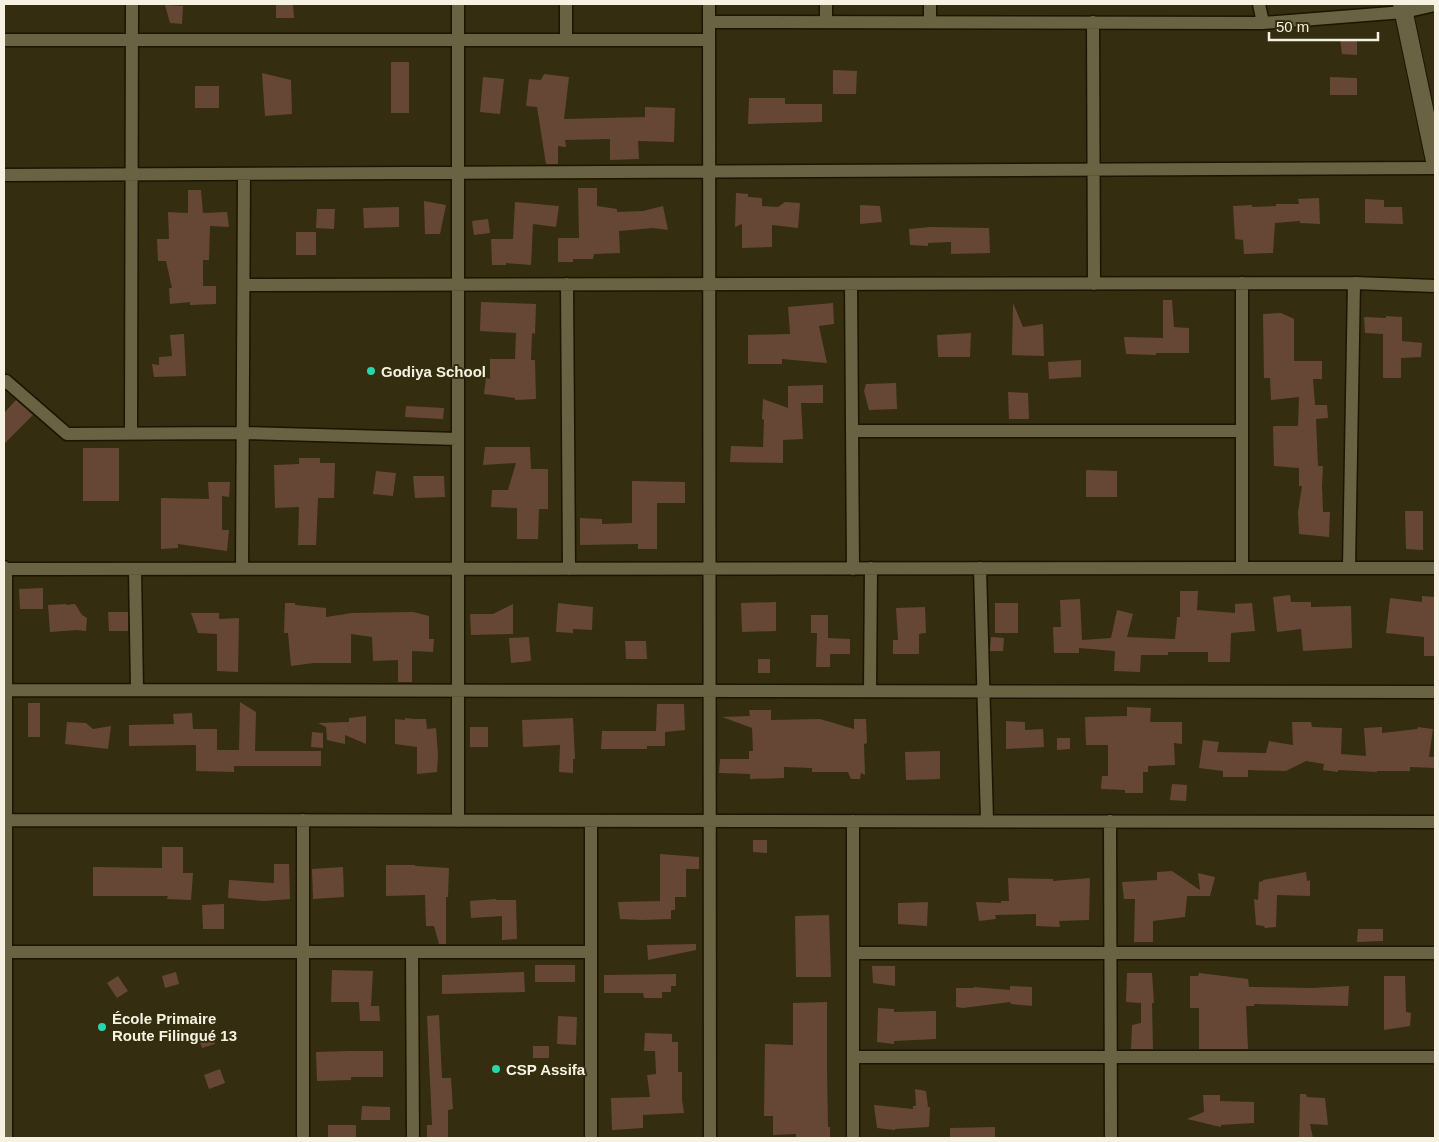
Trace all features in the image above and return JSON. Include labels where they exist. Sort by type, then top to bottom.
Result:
[{"type":"street","points":[[131,434],[132,4]]},
{"type":"street","points":[[458,4],[458,820]]},
{"type":"street","points":[[566,4],[566,40]]},
{"type":"street","points":[[709,4],[710,1138]]},
{"type":"street","points":[[826,4],[826,21]]},
{"type":"street","points":[[930,4],[930,22]]},
{"type":"street","points":[[1259,4],[1262,23]]},
{"type":"street","points":[[709,22],[1262,23],[1435,5]]},
{"type":"street","points":[[1403,8],[1435,161]]},
{"type":"street","points":[[1093,22],[1094,284]]},
{"type":"street","points":[[4,40],[709,40]]},
{"type":"street","points":[[4,175],[1435,168]]},
{"type":"street","points":[[242,569],[244,174]]},
{"type":"street","points":[[1242,283],[1242,568]]},
{"type":"street","points":[[244,285],[1354,283],[1435,286]]},
{"type":"street","points":[[1349,567],[1354,283]]},
{"type":"street","points":[[567,284],[569,569]]},
{"type":"street","points":[[851,284],[852,569]]},
{"type":"street","points":[[4,383],[6,381],[68,434],[243,434],[458,439]]},
{"type":"street","points":[[853,431],[1241,431]]},
{"type":"street","points":[[6,1138],[5,568],[1435,568]]},
{"type":"street","points":[[870,691],[871,568]]},
{"type":"street","points":[[980,568],[987,821]]},
{"type":"street","points":[[136,569],[137,690]]},
{"type":"street","points":[[6,690],[1435,692]]},
{"type":"street","points":[[5,820],[1435,822]]},
{"type":"street","points":[[303,820],[303,1138]]},
{"type":"street","points":[[591,821],[591,1138]]},
{"type":"street","points":[[853,821],[853,1138]]},
{"type":"street","points":[[1110,822],[1111,1138]]},
{"type":"street","points":[[5,952],[591,952]]},
{"type":"street","points":[[412,952],[413,1138]]},
{"type":"street","points":[[853,953],[1435,953]]},
{"type":"street","points":[[853,1057],[1435,1057]]},
{"type":"building","points":[[276,4],[293,4],[294,18],[276,18]]},
{"type":"building","points":[[165,5],[183,6],[182,24],[170,23]]},
{"type":"building","points":[[1340,39],[1357,39],[1357,55],[1342,54]]},
{"type":"building","points":[[391,62],[409,62],[409,113],[391,113]]},
{"type":"building","points":[[833,70],[857,71],[856,94],[833,94]]},
{"type":"building","points":[[262,73],[291,80],[292,114],[265,116]]},
{"type":"building","points":[[544,74],[569,77],[564,119],[645,117],[645,107],[675,108],[674,142],[638,141],[639,159],[610,160],[610,139],[565,140],[566,147],[558,146],[558,164],[546,164],[537,107],[526,106],[529,79],[541,80]]},
{"type":"building","points":[[483,77],[504,79],[500,114],[480,112]]},
{"type":"building","points":[[1330,77],[1357,78],[1357,95],[1330,95]]},
{"type":"building","points":[[195,86],[219,86],[219,108],[195,108]]},
{"type":"building","points":[[749,98],[785,98],[785,104],[822,104],[822,122],[748,124]]},
{"type":"building","points":[[578,188],[597,188],[597,206],[617,209],[617,212],[643,211],[663,206],[668,230],[653,228],[619,231],[620,253],[594,254],[593,259],[573,259],[573,262],[558,262],[558,238],[579,238]]},
{"type":"building","points":[[188,190],[201,190],[203,213],[227,212],[229,227],[210,226],[209,260],[203,260],[203,286],[216,286],[216,304],[190,305],[190,302],[170,304],[169,288],[172,288],[166,261],[158,261],[157,239],[169,239],[168,212],[188,213]]},
{"type":"building","points":[[736,193],[748,194],[748,197],[762,198],[762,206],[778,207],[785,202],[800,203],[798,228],[772,225],[772,247],[742,248],[742,224],[735,227]]},
{"type":"building","points":[[1319,198],[1320,224],[1300,223],[1300,221],[1275,223],[1273,253],[1244,254],[1243,240],[1235,239],[1233,206],[1252,205],[1252,207],[1299,204],[1298,199]]},
{"type":"building","points":[[1365,199],[1384,200],[1384,207],[1402,207],[1403,224],[1365,223]]},
{"type":"building","points":[[424,201],[446,205],[440,234],[425,234]]},
{"type":"building","points":[[515,202],[559,206],[556,227],[533,224],[531,265],[506,263],[506,265],[492,265],[491,239],[513,239]]},
{"type":"building","points":[[860,205],[880,206],[882,222],[860,224]]},
{"type":"building","points":[[399,207],[399,227],[364,228],[363,208]]},
{"type":"building","points":[[317,209],[335,209],[334,229],[316,228]]},
{"type":"building","points":[[488,219],[490,233],[474,235],[472,221]]},
{"type":"building","points":[[931,227],[989,228],[990,253],[951,254],[951,242],[928,243],[928,246],[910,245],[909,229]]},
{"type":"building","points":[[296,232],[316,232],[316,255],[296,255]]},
{"type":"building","points":[[1163,300],[1172,300],[1174,327],[1189,328],[1189,353],[1126,354],[1124,337],[1163,338]]},
{"type":"building","points":[[481,302],[536,304],[535,334],[532,333],[531,360],[535,360],[536,399],[515,400],[515,398],[484,394],[486,378],[490,379],[490,359],[515,359],[516,333],[480,331]]},
{"type":"building","points":[[833,303],[834,324],[819,326],[827,363],[782,359],[782,364],[748,364],[748,335],[790,334],[788,307]]},
{"type":"building","points":[[1013,303],[1023,327],[1043,324],[1044,356],[1012,355]]},
{"type":"building","points":[[1281,313],[1294,319],[1294,361],[1322,361],[1322,379],[1313,379],[1315,405],[1327,405],[1328,418],[1316,419],[1318,466],[1323,466],[1323,512],[1330,512],[1329,537],[1299,534],[1298,512],[1302,486],[1299,486],[1299,468],[1274,466],[1273,426],[1298,426],[1299,397],[1271,400],[1270,378],[1264,378],[1263,314]]},
{"type":"building","points":[[1386,316],[1402,317],[1402,341],[1422,343],[1421,357],[1401,358],[1401,378],[1383,378],[1383,334],[1365,333],[1364,317],[1386,318]]},
{"type":"building","points":[[971,333],[970,357],[938,357],[937,335]]},
{"type":"building","points":[[184,334],[186,376],[154,377],[152,364],[159,365],[159,357],[172,356],[170,335]]},
{"type":"building","points":[[1081,360],[1081,377],[1049,379],[1048,362]]},
{"type":"building","points":[[896,383],[897,409],[869,410],[864,391],[866,384]]},
{"type":"building","points":[[823,385],[823,403],[801,403],[803,439],[783,440],[783,463],[730,462],[731,446],[763,447],[763,399],[788,408],[788,386]]},
{"type":"building","points":[[1008,392],[1028,393],[1029,419],[1009,419]]},
{"type":"building","points":[[16,400],[33,415],[4,444],[4,413]]},
{"type":"building","points":[[406,406],[444,408],[443,419],[405,417]]},
{"type":"building","points":[[485,447],[530,447],[531,469],[548,469],[548,509],[539,509],[538,539],[517,539],[517,508],[491,507],[492,490],[508,490],[516,463],[483,465]]},
{"type":"building","points":[[83,448],[119,448],[119,501],[83,501]]},
{"type":"building","points":[[299,458],[320,458],[320,463],[335,463],[334,498],[318,498],[316,545],[298,545],[299,507],[275,508],[274,465],[299,464]]},
{"type":"building","points":[[1086,470],[1117,471],[1117,497],[1086,497]]},
{"type":"building","points":[[376,471],[396,473],[393,496],[373,494]]},
{"type":"building","points":[[413,476],[444,476],[445,497],[415,498]]},
{"type":"building","points":[[632,481],[685,482],[685,503],[657,503],[657,549],[638,549],[638,544],[580,545],[580,518],[602,519],[602,524],[632,523]]},
{"type":"building","points":[[208,482],[230,482],[229,497],[222,496],[222,530],[229,530],[227,551],[178,544],[178,548],[161,549],[161,498],[209,499]]},
{"type":"building","points":[[1405,511],[1423,511],[1423,550],[1406,549]]},
{"type":"building","points":[[43,588],[43,609],[20,609],[19,589]]},
{"type":"building","points":[[1180,591],[1198,591],[1197,610],[1235,613],[1235,604],[1252,603],[1255,631],[1231,633],[1230,662],[1208,662],[1208,652],[1168,652],[1168,655],[1141,655],[1140,672],[1114,671],[1115,651],[1079,648],[1079,653],[1054,653],[1053,627],[1061,627],[1060,600],[1080,599],[1082,640],[1111,638],[1117,610],[1133,614],[1127,637],[1175,639],[1177,617],[1180,617]]},
{"type":"building","points":[[1290,595],[1291,602],[1311,602],[1311,607],[1351,606],[1352,648],[1303,651],[1301,629],[1277,632],[1273,597]]},
{"type":"building","points":[[1422,596],[1435,597],[1435,656],[1424,656],[1424,637],[1386,633],[1390,598],[1422,602]]},
{"type":"building","points":[[776,602],[776,631],[742,632],[741,603]]},
{"type":"building","points":[[285,603],[326,608],[326,617],[352,613],[413,612],[429,616],[429,639],[434,639],[433,652],[412,651],[412,682],[398,682],[398,660],[373,661],[372,637],[351,634],[351,663],[314,663],[291,666],[288,633],[284,633]]},
{"type":"building","points":[[558,603],[593,607],[592,630],[573,629],[573,633],[556,632]]},
{"type":"building","points":[[995,603],[1018,603],[1018,633],[995,633]]},
{"type":"building","points":[[75,604],[82,615],[87,618],[86,631],[50,632],[48,605]]},
{"type":"building","points":[[513,604],[513,634],[471,635],[470,614],[493,614]]},
{"type":"building","points":[[925,607],[926,633],[919,634],[919,654],[893,654],[893,640],[898,640],[896,608]]},
{"type":"building","points":[[108,612],[128,612],[128,631],[109,631]]},
{"type":"building","points":[[191,613],[219,613],[219,619],[239,618],[238,672],[217,671],[217,634],[198,633]]},
{"type":"building","points":[[811,615],[828,615],[828,638],[850,639],[850,654],[830,654],[830,667],[816,667],[817,633],[811,633]]},
{"type":"building","points":[[529,637],[531,661],[511,663],[509,638]]},
{"type":"building","points":[[991,637],[1004,638],[1003,651],[990,651]]},
{"type":"building","points":[[625,641],[646,641],[647,659],[626,659]]},
{"type":"building","points":[[758,659],[770,659],[770,673],[758,673]]},
{"type":"building","points":[[240,702],[256,712],[255,751],[321,751],[321,766],[234,766],[234,772],[196,771],[196,745],[129,746],[129,725],[174,724],[173,714],[192,713],[193,729],[217,729],[217,750],[239,750]]},
{"type":"building","points":[[28,703],[40,703],[40,737],[28,737]]},
{"type":"building","points":[[657,704],[684,704],[685,730],[665,732],[665,746],[647,746],[647,749],[601,749],[602,731],[656,731]]},
{"type":"building","points":[[1127,707],[1151,708],[1150,722],[1182,722],[1182,744],[1174,743],[1175,765],[1148,766],[1148,772],[1143,772],[1143,793],[1125,793],[1125,790],[1101,789],[1102,776],[1108,776],[1108,745],[1086,745],[1085,717],[1127,716]]},
{"type":"building","points":[[749,710],[771,710],[771,720],[820,719],[854,729],[854,719],[866,719],[867,743],[864,744],[865,775],[861,773],[860,779],[851,779],[848,772],[812,772],[812,768],[784,767],[784,778],[750,779],[750,774],[719,773],[720,759],[749,759],[749,751],[753,751],[752,728],[722,717],[750,716]]},
{"type":"building","points":[[366,716],[366,744],[345,735],[345,744],[327,740],[326,727],[318,723],[349,722],[349,718]]},
{"type":"building","points":[[405,718],[426,719],[427,729],[436,728],[437,772],[417,774],[417,747],[395,744],[395,719],[405,720]]},
{"type":"building","points":[[573,718],[575,759],[573,759],[573,773],[559,772],[560,745],[523,747],[522,720]]},
{"type":"building","points":[[1006,721],[1025,722],[1025,730],[1043,729],[1044,747],[1006,749]]},
{"type":"building","points":[[67,722],[86,723],[93,729],[111,726],[108,749],[65,744]]},
{"type":"building","points":[[1292,722],[1311,722],[1312,727],[1342,728],[1341,754],[1366,756],[1364,728],[1382,727],[1382,733],[1417,729],[1418,727],[1433,729],[1429,757],[1435,757],[1435,768],[1410,767],[1410,771],[1338,770],[1338,772],[1323,770],[1324,764],[1306,761],[1286,771],[1248,770],[1248,777],[1223,777],[1223,771],[1199,768],[1203,740],[1219,742],[1217,752],[1266,753],[1269,741],[1293,745]]},
{"type":"building","points":[[470,727],[488,727],[488,747],[470,747]]},
{"type":"building","points":[[312,732],[323,733],[323,748],[311,747]]},
{"type":"building","points":[[1057,738],[1070,738],[1070,749],[1057,750]]},
{"type":"building","points":[[940,751],[940,779],[906,780],[905,752]]},
{"type":"building","points":[[1172,784],[1187,785],[1186,801],[1170,800]]},
{"type":"building","points":[[753,840],[767,840],[767,853],[753,852]]},
{"type":"building","points":[[162,847],[183,847],[183,873],[193,873],[191,900],[167,899],[168,896],[93,896],[93,867],[162,868]]},
{"type":"building","points":[[660,854],[699,857],[699,869],[686,869],[686,897],[675,897],[675,910],[671,910],[671,919],[620,919],[618,902],[660,901]]},
{"type":"building","points":[[274,864],[289,864],[290,899],[264,901],[228,898],[229,880],[274,883]]},
{"type":"building","points":[[386,865],[449,868],[448,897],[446,897],[446,944],[439,944],[434,926],[426,926],[425,895],[386,896]]},
{"type":"building","points":[[343,867],[344,897],[313,899],[312,869]]},
{"type":"building","points":[[1172,871],[1200,890],[1198,873],[1215,877],[1210,896],[1187,896],[1185,917],[1153,921],[1153,942],[1134,942],[1135,899],[1124,899],[1122,882],[1157,880],[1157,872]]},
{"type":"building","points":[[1306,872],[1307,881],[1310,880],[1310,896],[1277,895],[1276,927],[1265,928],[1264,926],[1256,925],[1254,899],[1258,900],[1259,882]]},
{"type":"building","points":[[1008,878],[1053,879],[1053,881],[1090,878],[1089,920],[1059,921],[1060,927],[1036,926],[1036,914],[995,915],[996,919],[979,921],[976,902],[1001,903],[1001,901],[1009,901]]},
{"type":"building","points":[[516,900],[517,939],[502,940],[502,916],[471,918],[470,901]]},
{"type":"building","points":[[928,902],[927,926],[898,924],[898,903]]},
{"type":"building","points":[[224,904],[224,929],[203,929],[202,905]]},
{"type":"building","points":[[829,915],[831,977],[796,977],[795,916]]},
{"type":"building","points":[[1358,929],[1383,929],[1383,941],[1357,942]]},
{"type":"building","points":[[696,944],[696,950],[648,960],[647,945]]},
{"type":"building","points":[[535,965],[575,965],[575,982],[535,982]]},
{"type":"building","points":[[872,966],[895,966],[895,986],[873,983]]},
{"type":"building","points":[[332,970],[373,971],[371,1006],[379,1006],[380,1021],[360,1021],[359,1002],[331,1002]]},
{"type":"building","points":[[176,972],[179,984],[165,988],[162,976]]},
{"type":"building","points":[[524,972],[525,992],[442,994],[442,975]]},
{"type":"building","points":[[1127,973],[1152,973],[1154,1003],[1152,1003],[1153,1049],[1131,1049],[1132,1025],[1141,1023],[1141,1003],[1126,1002]]},
{"type":"building","points":[[1199,973],[1248,979],[1249,987],[1312,988],[1349,986],[1348,1006],[1254,1004],[1254,1006],[1246,1006],[1248,1049],[1199,1049],[1199,1008],[1190,1008],[1190,976],[1198,976]]},
{"type":"building","points":[[676,974],[676,986],[671,986],[671,992],[662,992],[662,998],[644,998],[643,993],[604,993],[604,975]]},
{"type":"building","points":[[118,976],[128,991],[117,998],[107,983]]},
{"type":"building","points":[[1384,976],[1405,976],[1406,1012],[1411,1013],[1410,1026],[1384,1030]]},
{"type":"building","points":[[1010,986],[1032,987],[1032,1006],[1011,1004],[1010,1002],[963,1008],[956,1007],[956,988],[974,987],[1010,990]]},
{"type":"building","points":[[827,1002],[828,1127],[830,1127],[830,1138],[796,1138],[796,1134],[773,1135],[773,1116],[764,1116],[765,1044],[793,1045],[793,1003]]},
{"type":"building","points":[[878,1008],[894,1009],[894,1012],[936,1011],[936,1039],[894,1041],[894,1044],[877,1042]]},
{"type":"building","points":[[439,1015],[442,1078],[451,1078],[453,1109],[448,1110],[448,1138],[427,1138],[427,1125],[432,1125],[427,1016]]},
{"type":"building","points":[[558,1016],[577,1017],[576,1045],[557,1044]]},
{"type":"building","points":[[212,1032],[215,1044],[202,1048],[198,1036]]},
{"type":"building","points":[[645,1033],[672,1034],[672,1042],[678,1042],[678,1072],[682,1072],[684,1113],[643,1115],[643,1128],[612,1130],[611,1098],[650,1097],[647,1075],[656,1074],[655,1051],[644,1051]]},
{"type":"building","points":[[533,1046],[549,1046],[549,1058],[533,1058]]},
{"type":"building","points":[[383,1051],[383,1077],[351,1077],[351,1080],[317,1081],[316,1052]]},
{"type":"building","points":[[220,1069],[225,1083],[209,1089],[204,1075]]},
{"type":"building","points":[[915,1089],[926,1091],[928,1107],[930,1107],[929,1127],[895,1130],[877,1128],[874,1105],[913,1109],[913,1106],[916,1106]]},
{"type":"building","points":[[1300,1094],[1306,1094],[1307,1097],[1325,1098],[1328,1125],[1310,1124],[1313,1138],[1299,1138]]},
{"type":"building","points":[[1203,1095],[1220,1095],[1220,1101],[1254,1102],[1254,1123],[1221,1125],[1221,1127],[1187,1119],[1204,1112]]},
{"type":"building","points":[[362,1106],[390,1107],[390,1120],[361,1120]]},
{"type":"building","points":[[328,1125],[356,1125],[356,1138],[328,1138]]},
{"type":"building","points":[[995,1127],[995,1138],[950,1138],[950,1128]]},
{"type":"place","name":"Godiya School","points":[[371,371]]},
{"type":"place","name":"École Primaire Route Filingué 13","points":[[102,1027]]},
{"type":"place","name":"CSP Assifa","points":[[496,1069]]}]
